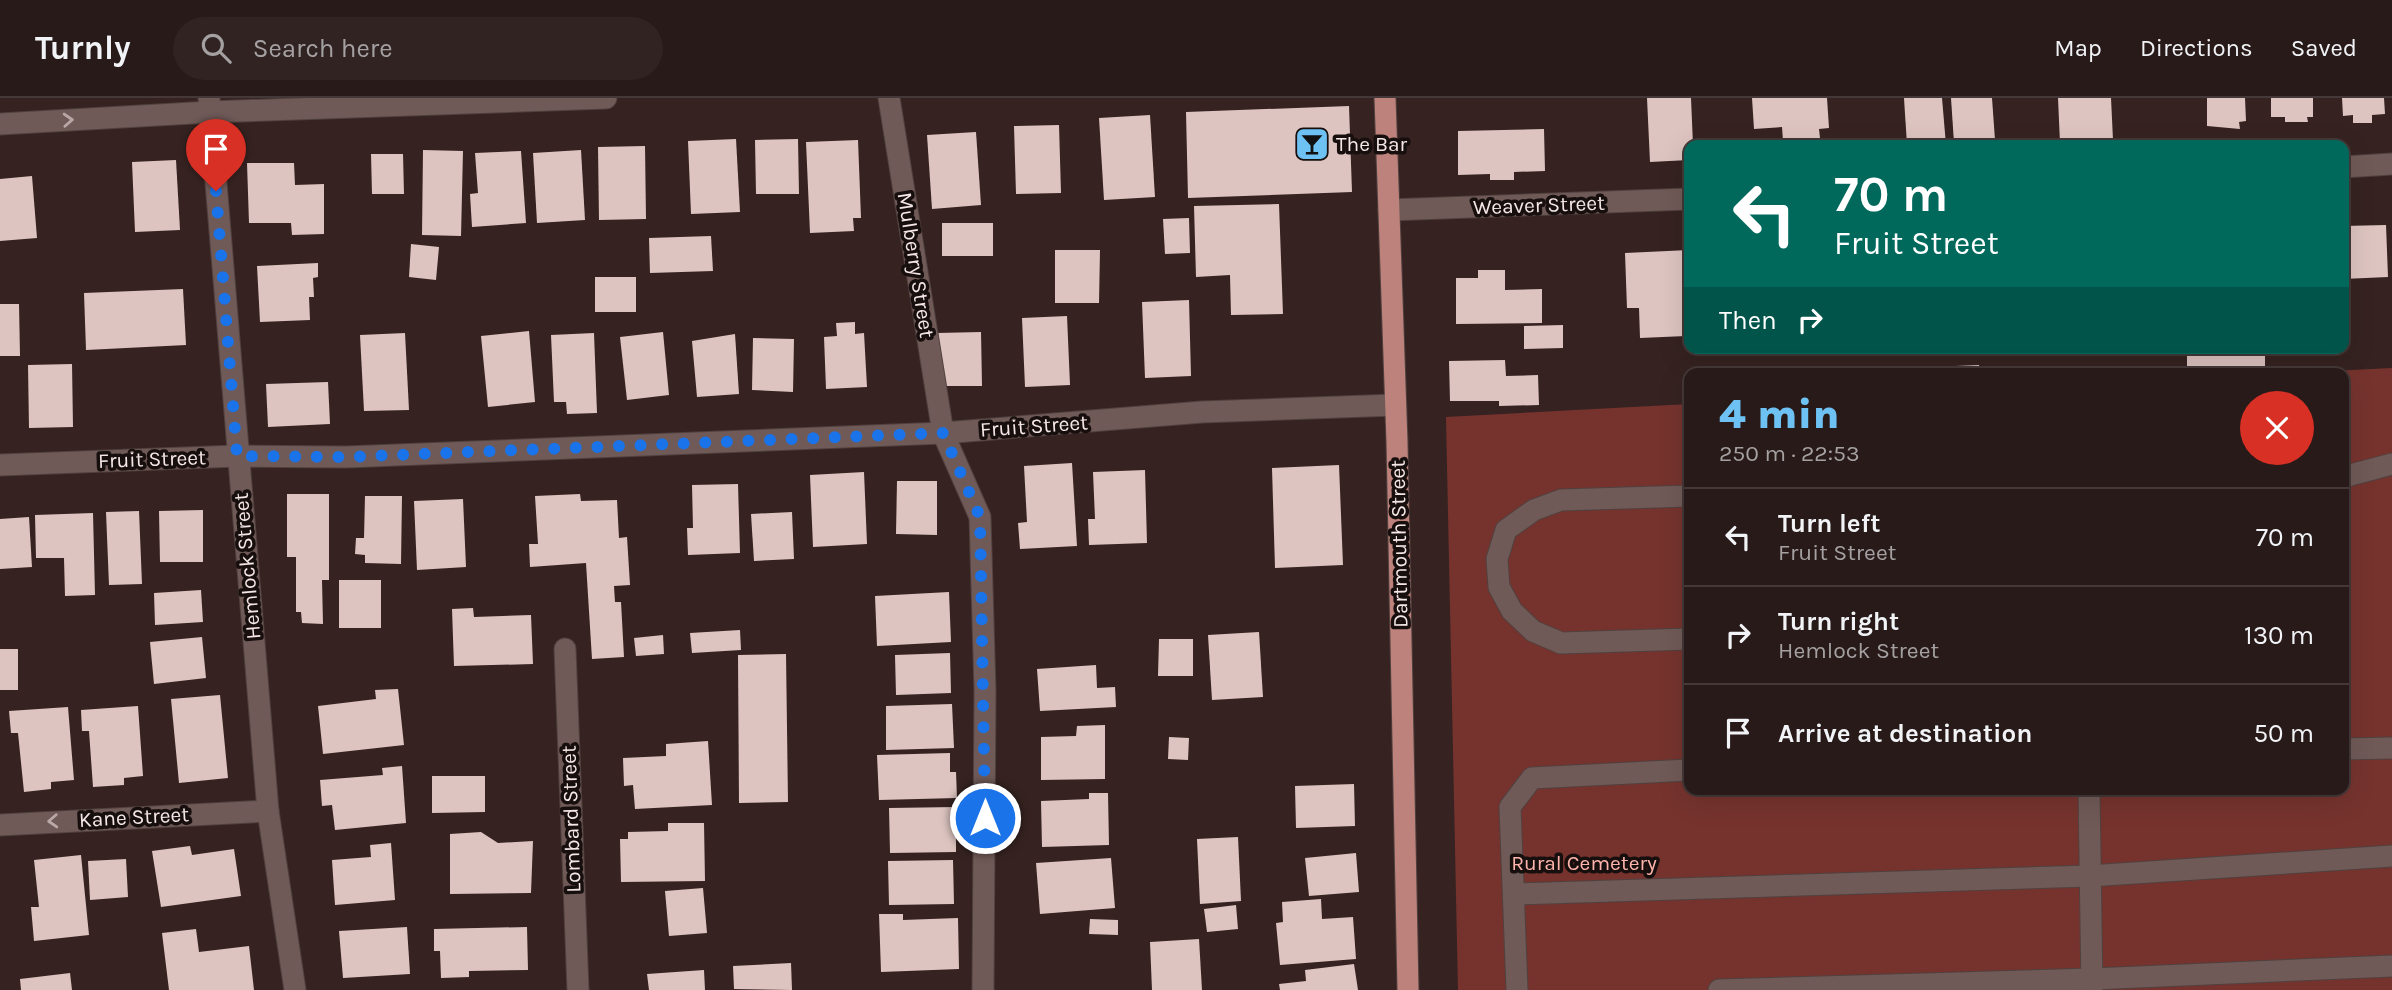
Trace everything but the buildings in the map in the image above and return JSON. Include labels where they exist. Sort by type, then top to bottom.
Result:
[{"type":"main road","name":"Dartmouth Street","points":[[1385,98],[1408,990]]},
{"type":"street","points":[[0,124],[209,105],[606,98]]},
{"type":"street","name":"Mulberry Street","points":[[889,98],[943,433],[980,517],[985,717],[983,990]]},
{"type":"street","name":"Hemlock Street","points":[[209,105],[268,811],[295,990]]},
{"type":"street","points":[[2349,167],[2392,164]]},
{"type":"street","name":"Weaver Street","points":[[1389,210],[1684,199]]},
{"type":"street","name":"Fruit Street","points":[[0,465],[237,456],[346,457],[943,433],[1202,412],[1395,405]]},
{"type":"street","points":[[2349,475],[2392,464]]},
{"type":"street","points":[[1684,496],[1561,500],[1534,510],[1506,530],[1497,559],[1499,587],[1512,611],[1533,631],[1560,643],[1684,639]]},
{"type":"street","name":"Lombard Street","points":[[565,649],[578,990]]},
{"type":"street","points":[[2349,749],[2392,748]]},
{"type":"street","points":[[1517,990],[1510,807],[1532,778],[1684,770]]},
{"type":"street","points":[[2089,795],[2092,985]]},
{"type":"street","name":"Kane Street","points":[[0,825],[268,811]]},
{"type":"street","points":[[1514,894],[2089,876],[2392,856]]},
{"type":"street","points":[[1719,990],[2092,985],[2392,965]]},
{"type":"green space","name":"Rural Cemetery","points":[[2392,368],[2392,990],[1458,990],[1446,417],[1684,404],[1684,795],[2349,795],[2349,370]]},
{"type":"place","name":"The Bar","points":[[1312,144]]},
{"type":"route","points":[[216,191],[237,456],[346,457],[943,433],[980,517],[985,691],[985,818]]}]
